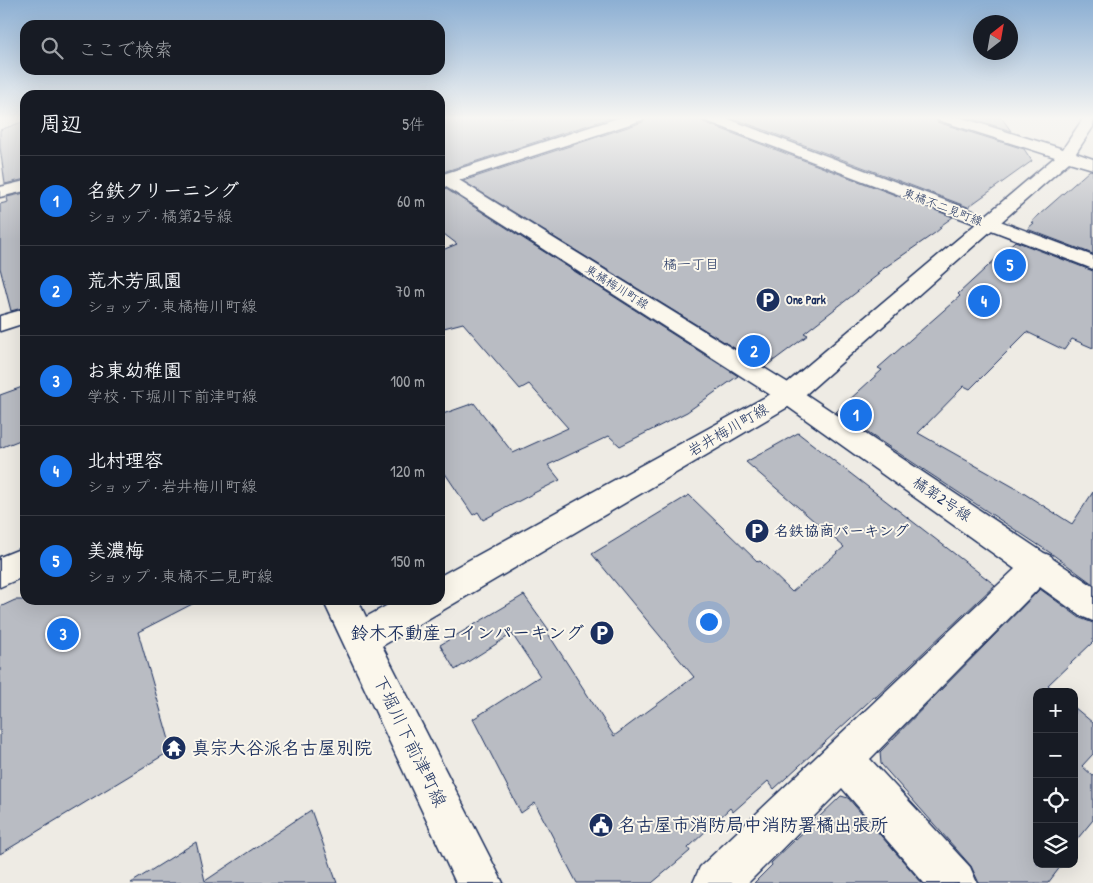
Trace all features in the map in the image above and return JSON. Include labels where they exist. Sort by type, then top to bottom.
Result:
[{"type":"street","points":[[445,179],[511,158]]},
{"type":"street","name":"東橘不二見町線","points":[[814,158],[1093,263]]},
{"type":"street","name":"岩井梅川町線","points":[[445,591],[789,395],[1063,158]]},
{"type":"street","points":[[1073,158],[1093,164]]},
{"type":"street","name":"東橘梅川町線","points":[[445,181],[789,395]]},
{"type":"street","points":[[0,192],[20,187]]},
{"type":"street","points":[[0,324],[20,318]]},
{"type":"street","name":"橘第2号線","points":[[789,395],[1040,566],[1093,605]]},
{"type":"street","points":[[0,572],[20,563]]},
{"type":"street","points":[[716,883],[1040,566]]},
{"type":"street","name":"下堀川下前津町線","points":[[342,605],[480,883]]},
{"type":"street","points":[[360,640],[421,605]]},
{"type":"street","points":[[843,759],[954,883]]},
{"type":"building","points":[[2,158],[20,158],[20,180],[5,184]]},
{"type":"building","points":[[445,158],[486,158],[445,171]]},
{"type":"building","points":[[533,158],[798,158],[953,217],[939,227],[941,228],[935,233],[877,273],[879,274],[871,281],[804,333],[808,335],[765,367],[463,181]]},
{"type":"building","points":[[839,158],[1030,158],[1032,161],[968,207]]},
{"type":"building","points":[[1090,170],[1093,171],[1093,254],[1027,229],[1034,223],[1031,222]]},
{"type":"building","points":[[445,188],[738,376],[687,412],[620,446],[609,436],[548,465],[560,480],[483,520],[478,512],[473,515],[445,473],[445,413],[474,403],[513,453],[568,428],[529,384],[520,389],[463,323],[445,328],[445,249],[457,244],[445,235]]},
{"type":"building","points":[[20,194],[20,308],[11,311],[0,268],[0,204],[8,202],[7,197]]},
{"type":"building","points":[[1015,241],[1093,271],[1093,348],[1072,339],[1064,350],[1027,332],[970,389],[964,386],[918,433],[1017,489],[1072,524],[1093,492],[1093,584],[1052,554],[836,412],[882,370],[878,368],[960,296],[958,294]]},
{"type":"building","points":[[20,388],[20,440],[0,448],[0,395]]},
{"type":"building","points":[[798,433],[995,585],[875,698],[875,696],[774,789],[768,781],[733,812],[730,808],[688,848],[690,851],[652,883],[577,883],[535,803],[521,813],[473,719],[540,676],[512,634],[455,670],[440,645],[524,595],[549,630],[547,632],[614,736],[694,677],[592,554],[689,495],[792,592],[844,547],[746,462]]},
{"type":"building","points":[[1040,589],[1080,618],[1093,623],[1093,642],[1048,685],[1051,688],[1033,688],[1033,868],[1059,868],[1048,883],[979,883],[971,866],[881,764],[880,752]]},
{"type":"building","points":[[15,600],[20,600],[20,605],[190,605],[138,632],[172,750],[0,854],[0,607]]},
{"type":"building","points":[[1078,710],[1093,723],[1093,754],[1082,766],[1093,776],[1093,820],[1078,838]]},
{"type":"building","points":[[841,796],[848,798],[922,883],[754,883],[772,865],[771,863]]},
{"type":"building","points":[[311,810],[337,883],[131,883],[196,842],[205,881]]},
{"type":"place","name":"美濃梅","points":[[1010,265]]},
{"type":"place","name":"One Park","points":[[768,300]]},
{"type":"place","name":"北村理容","points":[[984,301]]},
{"type":"place","name":"荒木芳風園","points":[[754,351]]},
{"type":"place","name":"名鉄クリーニング","points":[[856,415]]},
{"type":"place","name":"名鉄協商パーキング","points":[[757,531]]},
{"type":"place","name":"鈴木不動産コインパーキング","points":[[602,633]]},
{"type":"place","name":"お東幼稚園","points":[[63,634]]},
{"type":"place","name":"真宗大谷派名古屋別院","points":[[174,748]]},
{"type":"place","name":"名古屋市消防局中消防署橘出張所","points":[[601,825]]},
{"type":"district","name":"橘一丁目","points":[[691,264]]}]
